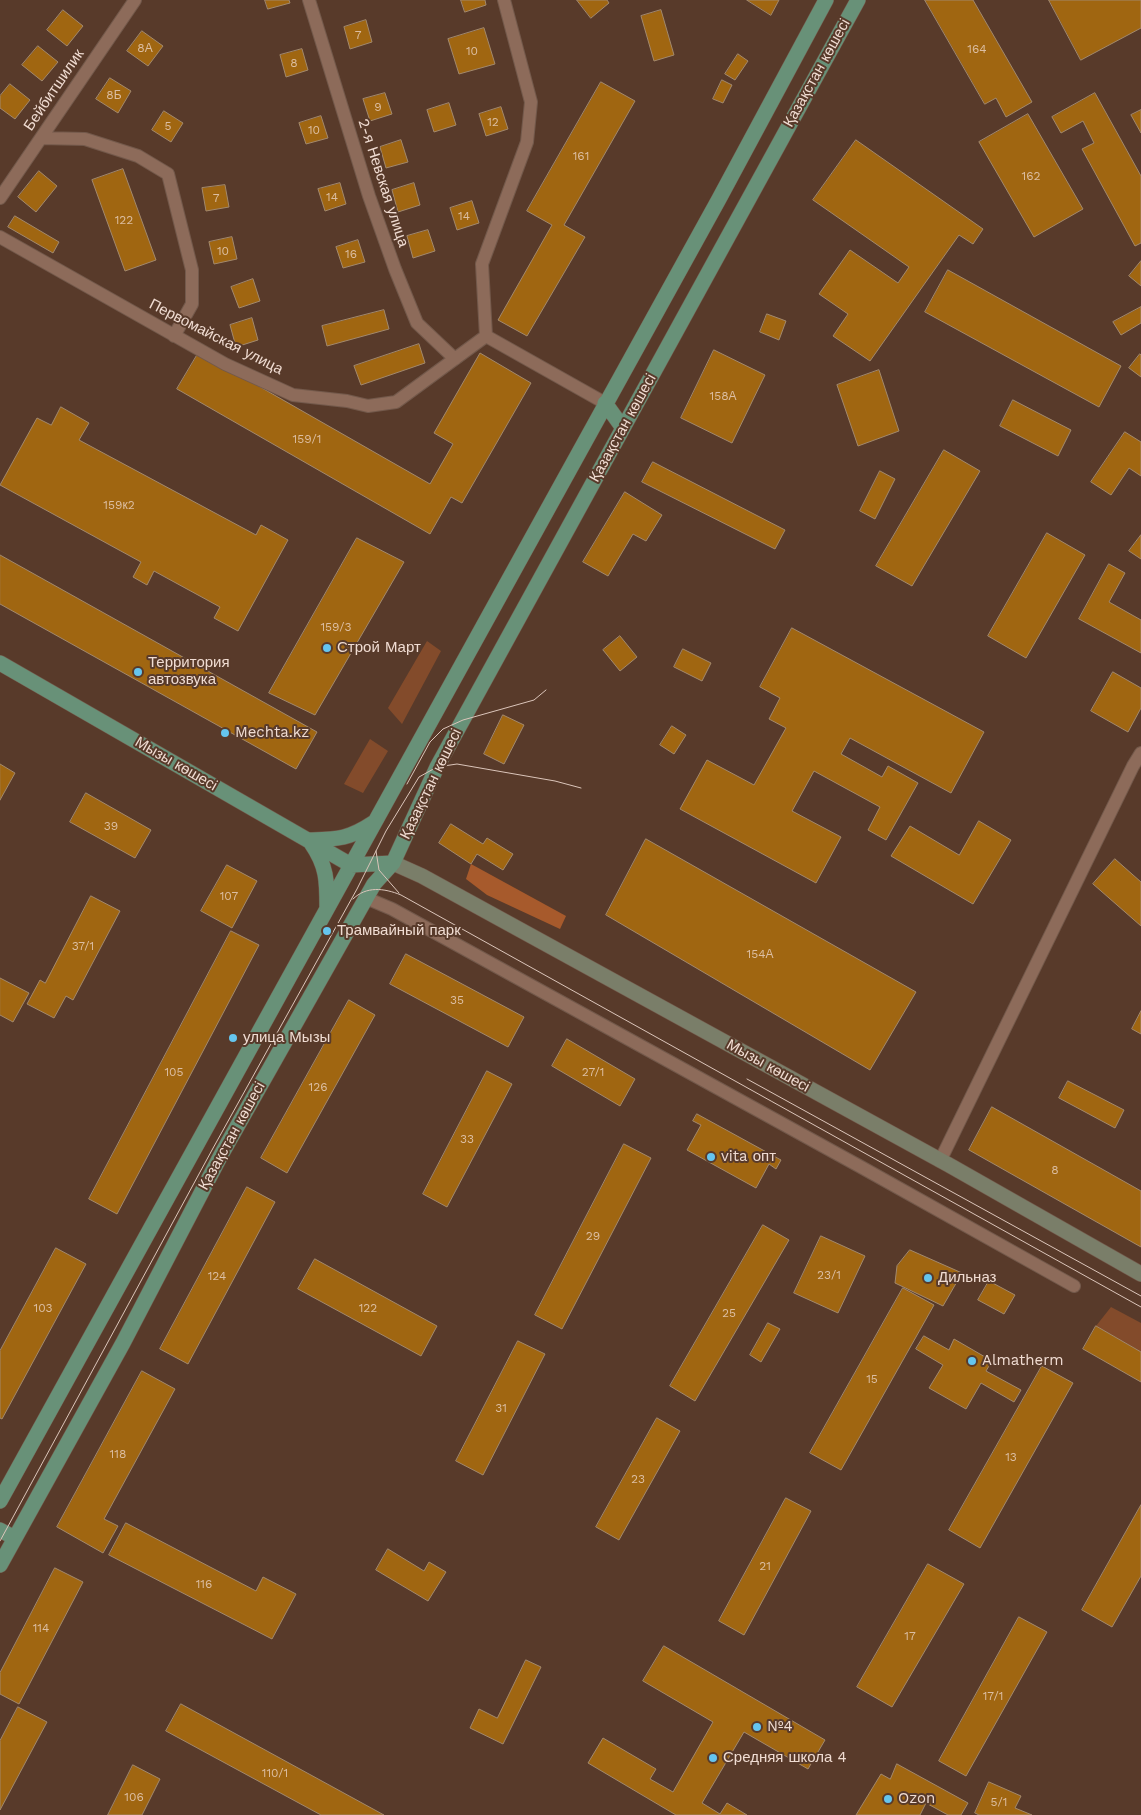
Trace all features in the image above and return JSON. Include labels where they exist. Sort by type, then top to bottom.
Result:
[{"type":"main road","name":"Қазақстан көшесі","points":[[0,1501],[327,910],[826,0]]},
{"type":"main road","name":"Қазақстан көшесі","points":[[0,1566],[123,1343],[221,1155],[374,884],[393,863],[437,767],[858,0]]},
{"type":"main road","points":[[605,403],[622,428]]},
{"type":"main road","points":[[485,622],[509,636]]},
{"type":"main road","name":"Мызы көшесі","points":[[0,663],[351,865]]},
{"type":"main road","points":[[309,840],[340,839],[358,833],[376,820]]},
{"type":"main road","points":[[309,840],[320,857],[326,875],[327,910]]},
{"type":"main road","points":[[351,865],[393,863]]},
{"type":"main road","name":"Мызы көшесі","points":[[393,863],[431,881],[940,1161],[1141,1274]]},
{"type":"main road","points":[[198,1142],[221,1155]]},
{"type":"main road","points":[[0,1530],[16,1538]]},
{"type":"street","name":"Бейбитшилик","points":[[0,198],[135,0]]},
{"type":"street","name":"2-я Невская улица","points":[[308,0],[369,196],[398,278],[417,323],[456,359]]},
{"type":"street","points":[[504,0],[531,102],[527,142],[482,264],[486,336],[605,403]]},
{"type":"street","points":[[41,138],[85,139],[138,156],[168,174],[192,270],[192,304],[174,336]]},
{"type":"street","name":"Первомайская улица","points":[[0,236],[225,364],[293,395],[347,401],[368,406],[396,402],[486,336]]},
{"type":"street","points":[[940,1161],[1124,784],[1141,753]]},
{"type":"street","points":[[366,898],[400,914],[844,1157],[1074,1286]]},
{"type":"shaded area","points":[[427,641],[441,651],[402,724],[388,708]]},
{"type":"shaded area","points":[[370,739],[388,751],[363,793],[344,784]]},
{"type":"shaded area","points":[[471,864],[566,916],[560,929],[487,895],[466,879]]},
{"type":"shaded area","points":[[1111,1307],[1141,1323],[1141,1352],[1096,1326]]},
{"type":"building","points":[[265,0],[289,0],[290,3],[268,9]]},
{"type":"building","points":[[461,0],[485,0],[486,5],[465,12]]},
{"type":"building","points":[[577,0],[607,0],[609,3],[591,18]]},
{"type":"building","points":[[747,0],[779,0],[771,15]]},
{"type":"building","points":[[925,0],[973,0],[1032,102],[1006,117],[996,98],[985,104]]},
{"type":"building","points":[[1049,0],[1141,0],[1141,28],[1081,60]]},
{"type":"building","points":[[63,10],[83,26],[67,46],[47,30]]},
{"type":"building","points":[[661,10],[674,55],[654,61],[641,16]]},
{"type":"building","points":[[366,20],[372,42],[350,49],[344,27]]},
{"type":"building","points":[[484,28],[495,64],[459,74],[448,39]]},
{"type":"building","points":[[142,31],[163,46],[148,66],[127,51]]},
{"type":"building","points":[[38,46],[58,62],[42,81],[22,65]]},
{"type":"building","points":[[302,49],[308,70],[286,77],[280,55]]},
{"type":"building","points":[[738,54],[748,61],[735,80],[725,74]]},
{"type":"building","points":[[110,78],[131,91],[118,113],[96,99]]},
{"type":"building","points":[[722,80],[732,85],[723,103],[713,99]]},
{"type":"building","points":[[601,82],[635,101],[564,225],[585,237],[527,336],[498,320],[552,225],[527,211]]},
{"type":"building","points":[[10,84],[30,100],[15,119],[0,108],[0,96]]},
{"type":"building","points":[[385,93],[392,114],[370,121],[363,99]]},
{"type":"building","points":[[1095,93],[1141,176],[1141,243],[1135,246],[1082,149],[1094,143],[1083,121],[1061,133],[1052,117]]},
{"type":"building","points":[[449,103],[456,125],[434,132],[427,110]]},
{"type":"building","points":[[501,107],[508,129],[486,136],[479,114]]},
{"type":"building","points":[[1141,110],[1141,133],[1131,115]]},
{"type":"building","points":[[164,111],[183,123],[171,142],[152,130]]},
{"type":"building","points":[[1028,114],[1083,209],[1034,237],[979,142]]},
{"type":"building","points":[[321,116],[328,138],[306,144],[299,123]]},
{"type":"building","points":[[401,140],[408,162],[386,168],[380,147]]},
{"type":"building","points":[[856,140],[983,229],[973,244],[959,235],[870,361],[833,336],[848,314],[819,294],[850,250],[898,283],[909,267],[813,200]]},
{"type":"building","points":[[123,169],[156,260],[125,271],[92,180]]},
{"type":"building","points":[[39,171],[57,186],[36,212],[18,197]]},
{"type":"building","points":[[340,183],[346,204],[325,211],[318,189]]},
{"type":"building","points":[[414,183],[420,205],[398,212],[392,190]]},
{"type":"building","points":[[225,185],[229,207],[206,211],[202,188]]},
{"type":"building","points":[[472,201],[479,223],[457,230],[450,208]]},
{"type":"building","points":[[15,216],[59,242],[53,253],[8,227]]},
{"type":"building","points":[[428,230],[435,251],[413,258],[407,236]]},
{"type":"building","points":[[232,237],[237,259],[214,264],[209,242]]},
{"type":"building","points":[[358,240],[365,262],[343,268],[336,247]]},
{"type":"building","points":[[1141,261],[1141,286],[1129,276]]},
{"type":"building","points":[[948,270],[1121,366],[1099,407],[925,312]]},
{"type":"building","points":[[253,279],[260,301],[239,308],[231,287]]},
{"type":"building","points":[[1141,307],[1141,323],[1121,335],[1113,322]]},
{"type":"building","points":[[384,310],[389,329],[327,346],[322,326]]},
{"type":"building","points":[[767,314],[786,321],[779,340],[760,332]]},
{"type":"building","points":[[252,318],[258,340],[236,347],[230,325]]},
{"type":"building","points":[[419,344],[425,363],[361,385],[354,366]]},
{"type":"building","points":[[714,350],[765,375],[732,443],[681,418]]},
{"type":"building","points":[[199,352],[430,484],[453,444],[434,433],[480,353],[531,383],[462,503],[451,497],[430,534],[177,389]]},
{"type":"building","points":[[1141,355],[1141,377],[1129,368]]},
{"type":"building","points":[[879,370],[899,431],[858,446],[837,385]]},
{"type":"building","points":[[1013,400],[1071,430],[1058,456],[1000,426]]},
{"type":"building","points":[[61,407],[89,423],[79,440],[256,535],[261,525],[288,540],[238,631],[214,618],[220,607],[154,571],[147,585],[133,577],[141,562],[0,485],[37,418],[51,425]]},
{"type":"building","points":[[1125,432],[1141,442],[1141,476],[1129,468],[1111,495],[1091,482]]},
{"type":"building","points":[[944,450],[980,471],[912,586],[876,566]]},
{"type":"building","points":[[653,462],[785,530],[775,549],[642,482]]},
{"type":"building","points":[[880,471],[895,479],[875,519],[860,511]]},
{"type":"building","points":[[625,492],[662,515],[646,541],[633,534],[608,576],[583,562]]},
{"type":"building","points":[[1047,533],[1085,555],[1026,658],[988,636]]},
{"type":"building","points":[[1141,535],[1141,559],[1129,551]]},
{"type":"building","points":[[357,538],[404,562],[315,715],[269,693]]},
{"type":"building","points":[[0,555],[317,732],[296,769],[0,604]]},
{"type":"building","points":[[1109,564],[1125,573],[1109,602],[1141,620],[1141,653],[1079,619]]},
{"type":"building","points":[[792,628],[984,732],[951,793],[850,738],[841,754],[882,777],[888,766],[918,783],[886,840],[868,830],[880,807],[814,771],[792,811],[841,837],[816,883],[680,809],[707,760],[754,785],[786,728],[769,719],[780,698],[760,687]]},
{"type":"building","points":[[620,636],[637,657],[620,671],[603,650]]},
{"type":"building","points":[[683,649],[711,663],[702,681],[674,667]]},
{"type":"building","points":[[1113,672],[1141,688],[1141,708],[1128,732],[1091,711]]},
{"type":"building","points":[[503,715],[524,725],[504,764],[484,754]]},
{"type":"building","points":[[672,726],[686,735],[674,754],[660,745]]},
{"type":"building","points":[[0,764],[15,773],[0,800]]},
{"type":"building","points":[[86,793],[151,830],[135,858],[70,822]]},
{"type":"building","points":[[979,821],[1011,840],[973,904],[891,856],[910,826],[959,855]]},
{"type":"building","points":[[451,824],[483,844],[487,838],[513,854],[503,870],[477,854],[471,864],[439,843]]},
{"type":"building","points":[[646,839],[916,992],[870,1070],[606,915]]},
{"type":"building","points":[[1115,859],[1141,882],[1141,926],[1093,884]]},
{"type":"building","points":[[227,865],[257,881],[232,928],[201,911]]},
{"type":"building","points":[[91,896],[120,911],[73,1000],[66,996],[54,1018],[27,1004],[40,980],[45,983]]},
{"type":"building","points":[[231,931],[259,945],[117,1214],[89,1199]]},
{"type":"building","points":[[406,954],[524,1017],[508,1047],[390,984]]},
{"type":"building","points":[[0,978],[29,993],[13,1022],[0,1015]]},
{"type":"building","points":[[349,1000],[375,1015],[287,1173],[261,1158]]},
{"type":"building","points":[[1141,1011],[1141,1034],[1132,1029]]},
{"type":"building","points":[[567,1039],[635,1079],[620,1106],[552,1066]]},
{"type":"building","points":[[487,1071],[512,1084],[447,1207],[423,1194]]},
{"type":"building","points":[[1068,1081],[1124,1110],[1115,1128],[1059,1098]]},
{"type":"building","points":[[992,1107],[1141,1191],[1141,1247],[969,1150]]},
{"type":"building","points":[[697,1114],[781,1160],[776,1169],[769,1164],[756,1188],[687,1150],[701,1125],[693,1121]]},
{"type":"building","points":[[624,1144],[651,1158],[562,1329],[535,1315]]},
{"type":"building","points":[[247,1187],[275,1202],[188,1364],[160,1349]]},
{"type":"building","points":[[763,1225],[789,1240],[695,1401],[670,1386]]},
{"type":"building","points":[[821,1236],[865,1256],[838,1313],[794,1293]]},
{"type":"building","points":[[56,1248],[86,1264],[2,1419],[0,1418],[0,1351]]},
{"type":"building","name":"Дильназ","points":[[910,1250],[962,1273],[943,1306],[895,1283],[897,1266]]},
{"type":"building","points":[[315,1259],[437,1326],[421,1356],[298,1289]]},
{"type":"building","points":[[989,1281],[1015,1295],[1004,1314],[978,1300]]},
{"type":"building","points":[[903,1288],[934,1305],[841,1470],[810,1453]]},
{"type":"building","points":[[768,1323],[780,1329],[761,1362],[750,1355]]},
{"type":"building","points":[[1096,1326],[1141,1352],[1141,1382],[1083,1349]]},
{"type":"building","points":[[924,1336],[949,1350],[954,1339],[992,1361],[986,1371],[1021,1390],[1014,1402],[981,1383],[966,1409],[929,1388],[943,1365],[916,1349]]},
{"type":"building","points":[[518,1341],[545,1354],[483,1475],[456,1461]]},
{"type":"building","points":[[1042,1366],[1073,1383],[980,1548],[949,1530]]},
{"type":"building","points":[[142,1371],[175,1389],[104,1519],[118,1526],[103,1553],[57,1527]]},
{"type":"building","points":[[657,1418],[680,1431],[619,1540],[596,1527]]},
{"type":"building","points":[[786,1498],[811,1511],[744,1635],[719,1621]]},
{"type":"building","points":[[1141,1505],[1141,1576],[1112,1627],[1082,1610]]},
{"type":"building","points":[[126,1523],[256,1591],[263,1577],[296,1594],[272,1639],[109,1555]]},
{"type":"building","points":[[388,1549],[424,1571],[429,1562],[446,1572],[428,1601],[376,1570]]},
{"type":"building","points":[[928,1564],[964,1584],[892,1707],[857,1687]]},
{"type":"building","points":[[55,1568],[83,1582],[19,1704],[0,1694],[0,1673]]},
{"type":"building","points":[[1019,1617],[1047,1632],[966,1776],[939,1761]]},
{"type":"building","name":"№4","points":[[664,1646],[825,1740],[808,1769],[744,1732],[702,1803],[720,1814],[727,1803],[747,1815],[676,1815],[588,1763],[603,1738],[656,1769],[650,1779],[673,1792],[713,1722],[643,1681]]},
{"type":"building","points":[[526,1660],[541,1667],[503,1744],[470,1728],[479,1709],[497,1718]]},
{"type":"building","points":[[181,1704],[384,1815],[321,1815],[166,1731]]},
{"type":"building","points":[[18,1707],[47,1722],[0,1810],[0,1741]]},
{"type":"building","points":[[897,1764],[968,1803],[961,1815],[948,1815],[926,1803],[920,1815],[856,1815],[881,1774],[890,1779]]},
{"type":"building","points":[[133,1765],[160,1779],[142,1815],[108,1815]]},
{"type":"building","points":[[989,1782],[1021,1796],[1015,1808],[1032,1815],[979,1815],[975,1813]]},
{"type":"tram line","points":[[407,784],[430,742],[443,729],[463,720],[534,700],[546,690]]},
{"type":"tram line","points":[[0,1541],[212,1150],[357,889],[386,831],[419,777],[437,767],[457,764],[555,781],[581,788]]},
{"type":"tram line","points":[[376,851],[379,870],[399,893]]},
{"type":"tram line","points":[[353,899],[364,892],[376,889],[401,895],[1141,1307]]},
{"type":"tram line","points":[[747,1079],[1141,1296]]},
{"type":"place","name":"Строй Март","points":[[327,648]]},
{"type":"place","name":"Территория автозвука","points":[[138,672]]},
{"type":"place","name":"Mechta.kz","points":[[225,733]]},
{"type":"place","name":"Трамвайный парк","points":[[327,931]]},
{"type":"place","name":"улица Мызы","points":[[233,1038]]},
{"type":"place","name":"vita опт","points":[[711,1157]]},
{"type":"place","name":"Дильназ","points":[[928,1278]]},
{"type":"place","name":"Almatherm","points":[[972,1361]]},
{"type":"place","name":"№4","points":[[757,1727]]},
{"type":"place","name":"Средняя школа 4","points":[[713,1758]]},
{"type":"place","name":"Ozon","points":[[888,1799]]}]
